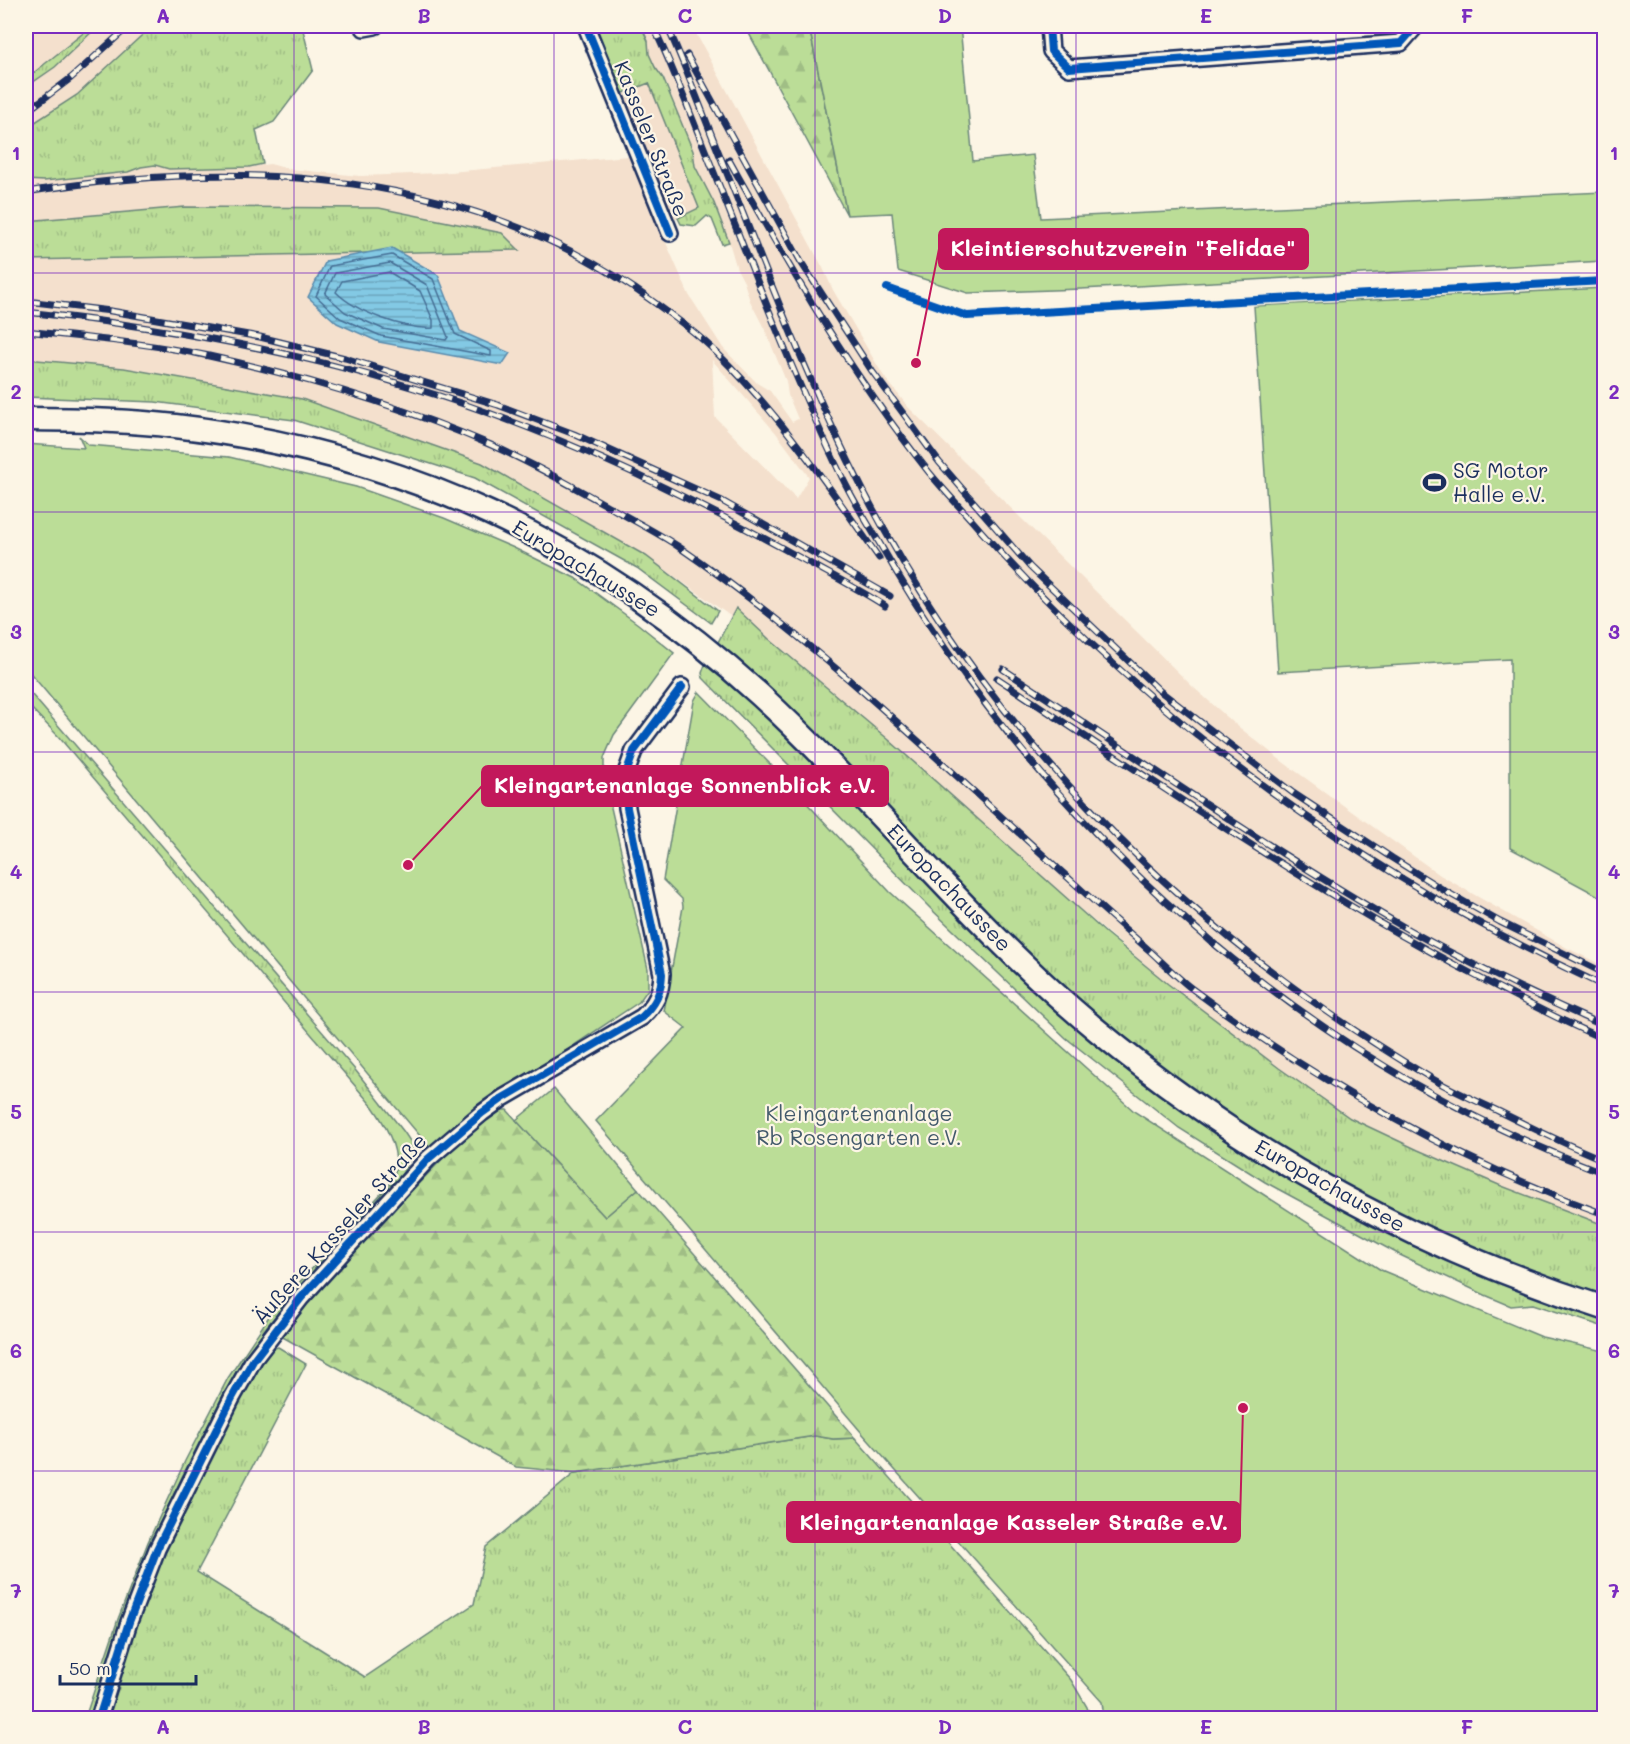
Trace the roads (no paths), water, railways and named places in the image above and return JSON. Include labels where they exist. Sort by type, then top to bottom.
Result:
[{"type":"main road","name":"Europachaussee","points":[[26,419],[113,421],[173,426],[270,441],[331,455],[381,469],[480,507],[574,556],[660,612],[761,696],[1012,953],[1096,1029],[1176,1092],[1274,1157],[1376,1215],[1512,1276],[1605,1308]]},
{"type":"street","name":"Kasseler Straße","points":[[586,26],[670,233]]},
{"type":"street","points":[[1049,26],[1051,51],[1069,68],[1401,43],[1416,26]]},
{"type":"street","name":"Äußere Kasseler Straße","points":[[99,1719],[129,1622],[157,1549],[232,1398],[269,1338],[301,1298],[428,1159],[502,1098],[642,1017],[654,1006],[661,991],[662,974],[627,808],[625,776],[634,751],[682,687]]},
{"type":"water","points":[[392,248],[438,275],[460,331],[510,353],[502,365],[379,342],[337,323],[308,297],[326,261]]},
{"type":"railway","points":[[26,112],[71,78],[129,26]]},
{"type":"railway","points":[[653,26],[681,89],[788,357],[846,486],[945,647],[1018,745],[1099,837],[1188,922],[1284,998],[1385,1066],[1492,1125],[1604,1173]]},
{"type":"railway","points":[[667,26],[797,346],[850,464],[901,559],[959,649],[1024,734],[1095,814],[1172,888],[1253,957],[1340,1020],[1431,1078],[1456,1092],[1604,1160]]},
{"type":"railway","points":[[687,55],[801,262],[872,371],[939,462],[1030,567],[1160,691],[1293,793],[1445,891],[1500,922],[1604,973]]},
{"type":"railway","points":[[729,160],[822,320],[873,397],[934,479],[1048,602],[1118,668],[1192,731],[1270,790],[1350,845],[1432,896],[1517,943],[1604,986]]},
{"type":"railway","points":[[26,192],[108,181],[190,176],[272,176],[353,184],[433,200],[510,224],[585,258],[655,303],[711,347],[741,377],[783,427],[879,558]]},
{"type":"railway","points":[[26,301],[111,311],[260,337],[345,358],[498,405],[574,434],[722,501],[890,596]]},
{"type":"railway","points":[[26,312],[124,324],[270,351],[366,374],[462,403],[557,439],[695,502],[885,606]]},
{"type":"railway","points":[[26,331],[186,351],[281,373],[388,405],[457,431],[523,460],[647,528],[679,547],[732,585],[833,666],[1191,988],[1238,1022],[1338,1087],[1442,1144],[1496,1170],[1604,1214]]},
{"type":"railway","points":[[1003,669],[1305,868],[1409,930],[1481,968],[1604,1026]]},
{"type":"railway","points":[[997,678],[1173,794],[1351,906],[1474,975],[1555,1017],[1604,1039]]},
{"type":"place","name":"Kleintierschutzverein \"Felidae\"","points":[[916,363]]},
{"type":"place","name":"SG Motor Halle e.V.","points":[[1435,483]]},
{"type":"place","name":"Kleingartenanlage Sonnenblick e.V.","points":[[408,865]]},
{"type":"place","name":"Kleingartenanlage Kasseler Straße e.V.","points":[[1243,1408]]},
{"type":"park label","name":"Kleingartenanlage Rb Rosengarten e.V.","points":[[859,1126]]}]
